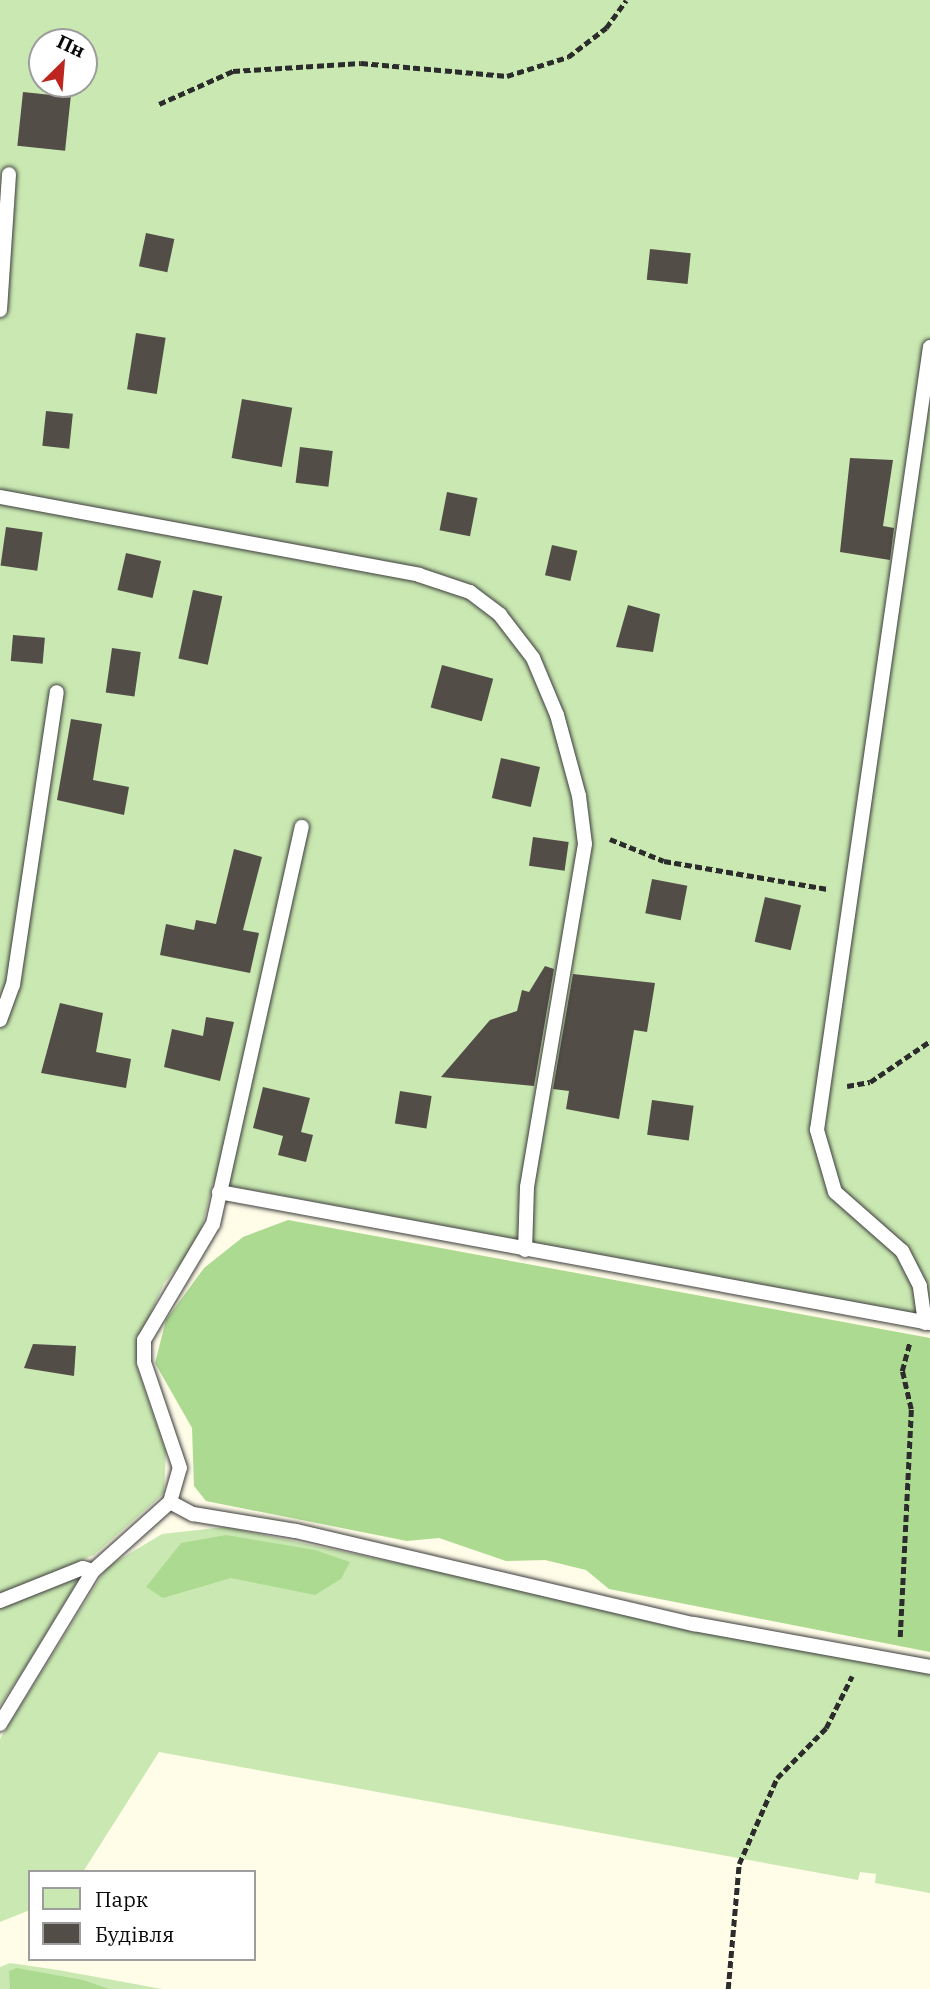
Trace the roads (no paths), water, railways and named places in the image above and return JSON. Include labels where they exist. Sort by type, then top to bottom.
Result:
[{"type":"lane","points":[[0,310],[9,174]]},
{"type":"lane","points":[[219,1192],[928,1323],[920,1286],[902,1251],[835,1192],[817,1130],[855,894],[930,347]]},
{"type":"lane","points":[[0,497],[419,575],[470,592],[500,615],[533,658],[557,715],[583,828],[578,900],[527,1187],[525,1250]]},
{"type":"lane","points":[[0,1020],[13,985],[57,692]]},
{"type":"lane","points":[[0,1724],[93,1571],[170,1502],[180,1468],[144,1362],[144,1340],[209,1233],[302,827]]},
{"type":"lane","points":[[170,1502],[193,1514],[296,1531],[694,1624],[930,1667]]},
{"type":"lane","points":[[0,1601],[83,1568],[93,1571]]}]
